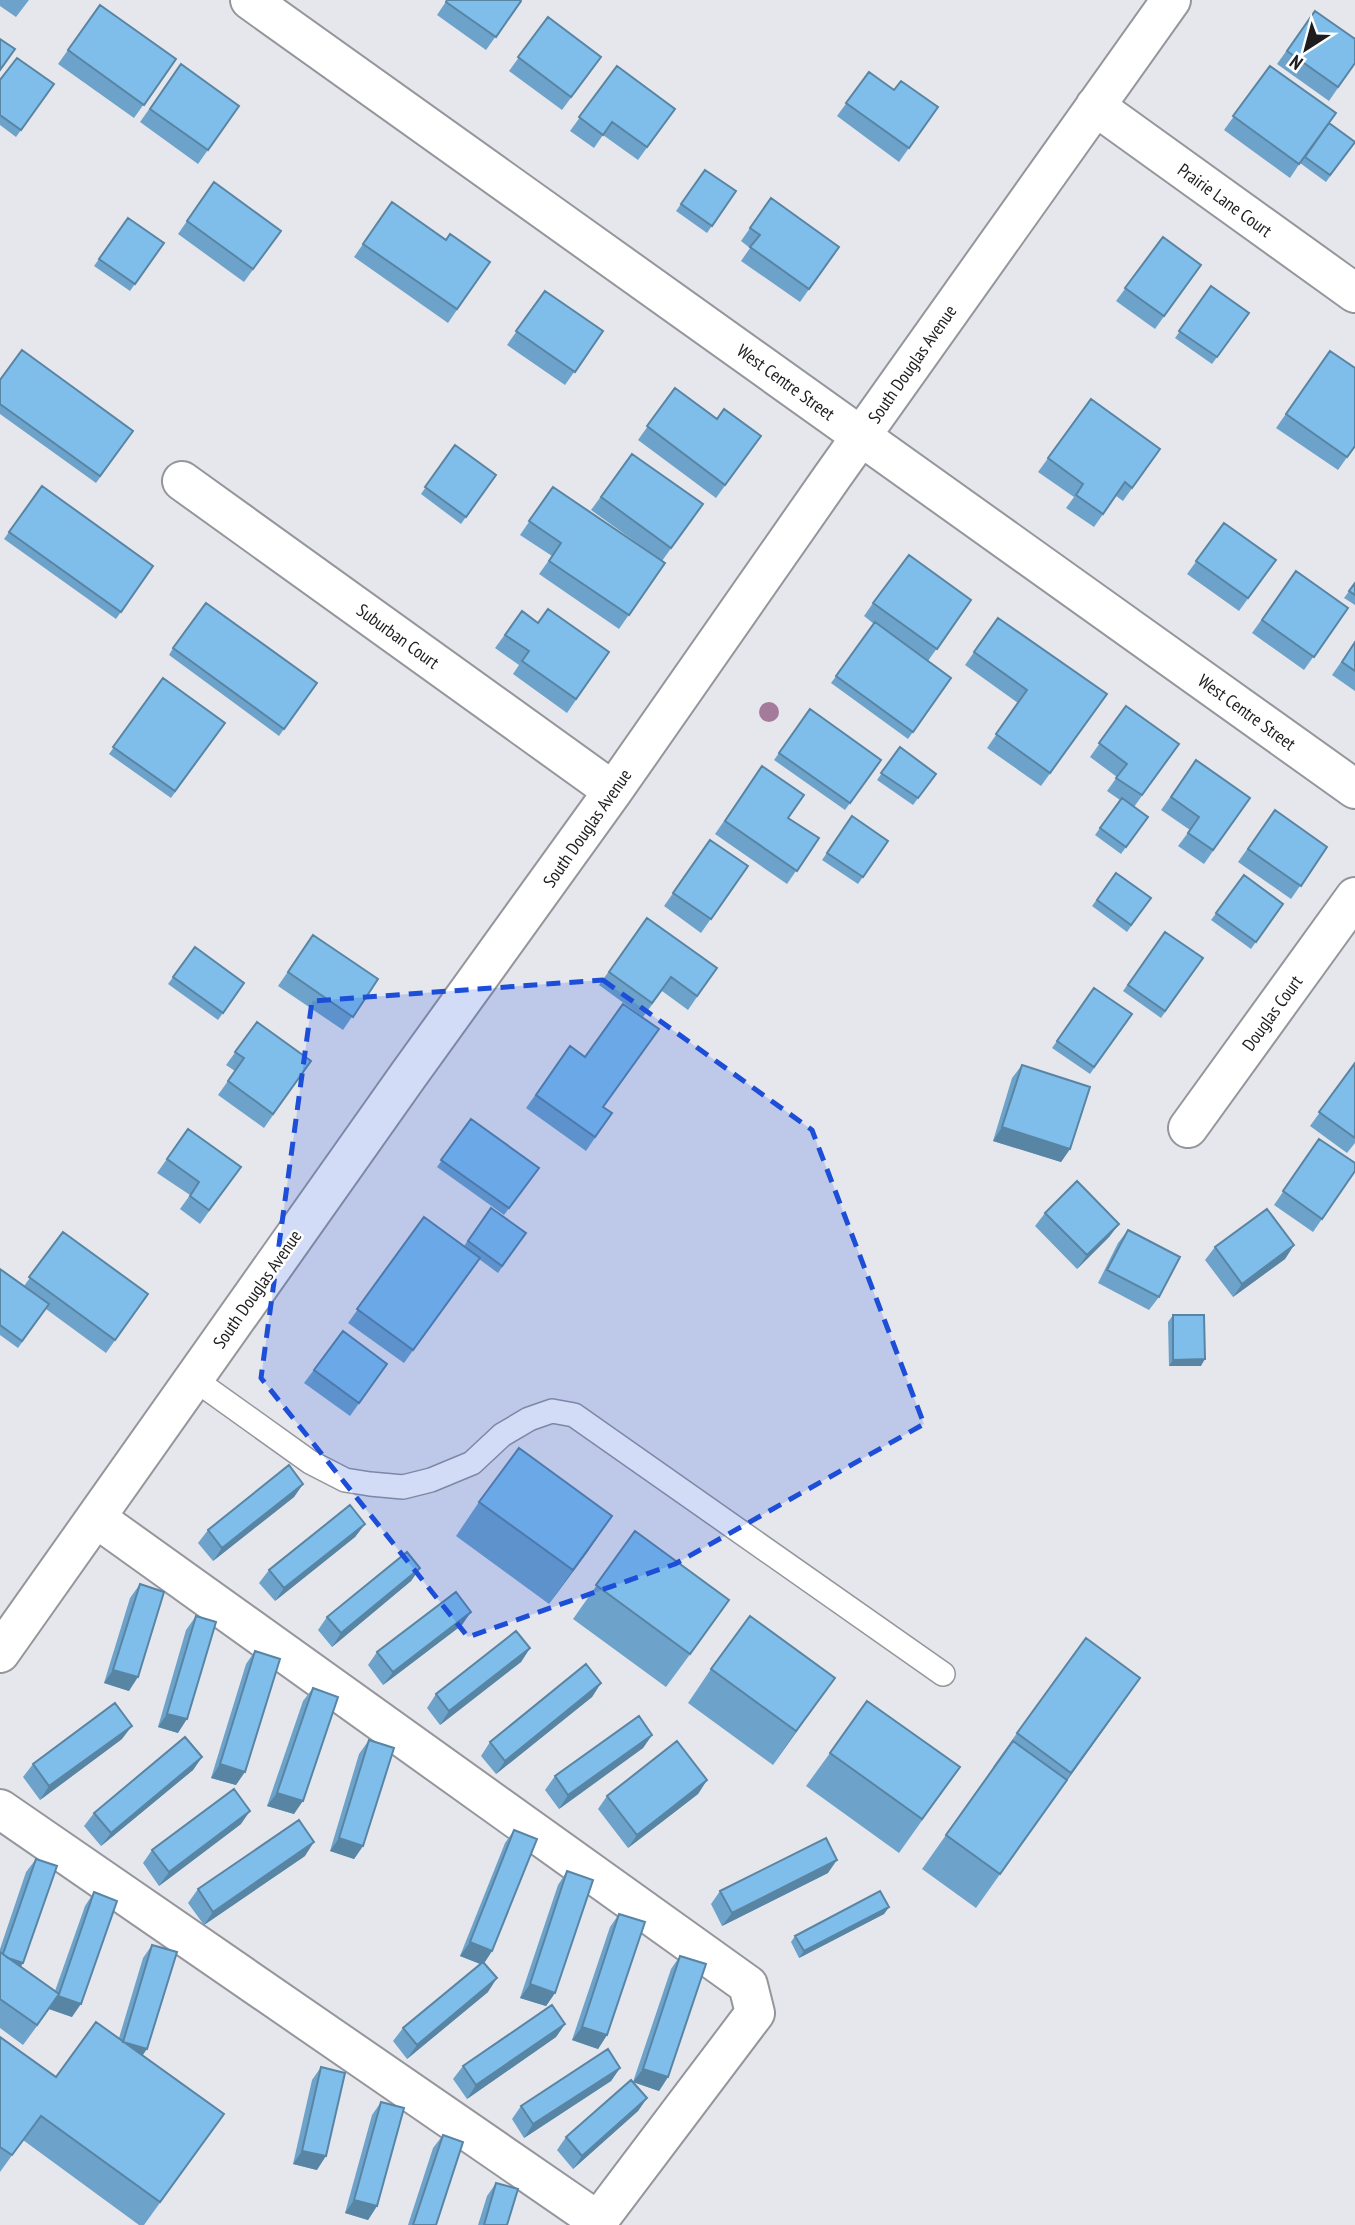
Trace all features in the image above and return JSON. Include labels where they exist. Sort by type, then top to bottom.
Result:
[{"type":"street","name":"West Centre Street","points":[[250,0],[1355,789]]},
{"type":"street","name":"South Douglas Avenue","points":[[0,1653],[1171,0]]},
{"type":"street","name":"Prairie Lane Court","points":[[1095,106],[1355,293]]},
{"type":"street","name":"Suburban Court","points":[[182,481],[613,791]]},
{"type":"street","name":"Douglas Court","points":[[1188,1128],[1355,897]]},
{"type":"street","points":[[0,1809],[598,2221],[755,2013],[748,1986],[96,1518]]},
{"type":"lane","points":[[194,1379],[310,1462],[345,1480],[370,1484],[403,1487],[431,1479],[472,1463],[502,1435],[529,1419],[552,1410],[574,1415],[943,1674]]},
{"type":"highlighted area","points":[[603,980],[812,1130],[924,1424],[675,1564],[468,1637],[261,1378],[312,1001]]},
{"type":"building","points":[[521,1],[496,37],[446,2]]},
{"type":"building","points":[[100,5],[176,59],[144,105],[68,50]]},
{"type":"building","points":[[1315,11],[1355,39],[1355,63],[1338,87],[1287,51]]},
{"type":"building","points":[[548,17],[601,57],[571,97],[518,57]]},
{"type":"building","points":[[0,39],[15,49],[0,70]]},
{"type":"building","points":[[17,58],[54,84],[21,130],[0,115],[0,80]]},
{"type":"building","points":[[181,64],[239,106],[208,150],[150,109]]},
{"type":"building","points":[[617,66],[675,109],[647,147],[612,122],[603,135],[579,117]]},
{"type":"building","points":[[1270,66],[1336,113],[1299,164],[1233,116]]},
{"type":"building","points":[[869,72],[894,90],[901,81],[938,107],[909,148],[846,103]]},
{"type":"building","points":[[1329,123],[1355,142],[1330,175],[1305,157]]},
{"type":"building","points":[[705,170],[736,191],[712,226],[681,204]]},
{"type":"building","points":[[214,182],[281,231],[253,269],[187,221]]},
{"type":"building","points":[[771,198],[839,247],[809,289],[750,247],[760,235],[750,228]]},
{"type":"building","points":[[392,202],[446,240],[450,234],[490,262],[457,309],[363,244]]},
{"type":"building","points":[[128,218],[164,243],[135,284],[99,259]]},
{"type":"building","points":[[1163,237],[1201,265],[1164,316],[1125,288]]},
{"type":"building","points":[[1211,286],[1249,313],[1217,357],[1179,331]]},
{"type":"building","points":[[545,291],[603,331],[575,372],[516,331]]},
{"type":"building","points":[[22,350],[133,431],[100,476],[0,404],[0,380]]},
{"type":"building","points":[[1330,351],[1355,368],[1355,446],[1347,457],[1286,414]]},
{"type":"building","points":[[675,388],[717,419],[724,409],[761,436],[725,485],[647,426]]},
{"type":"building","points":[[1091,399],[1160,449],[1132,488],[1125,482],[1103,514],[1076,495],[1083,484],[1048,458]]},
{"type":"building","points":[[455,445],[496,475],[466,517],[425,487]]},
{"type":"building","points":[[632,454],[703,504],[671,548],[601,497]]},
{"type":"building","points":[[42,486],[153,566],[121,612],[9,532]]},
{"type":"building","points":[[553,487],[665,563],[629,615],[549,561],[561,543],[529,521]]},
{"type":"building","points":[[1224,523],[1276,560],[1248,598],[1196,561]]},
{"type":"building","points":[[909,555],[971,600],[937,649],[873,603]]},
{"type":"building","points":[[1296,571],[1348,608],[1314,657],[1262,620]]},
{"type":"building","points":[[1355,583],[1355,595],[1349,591]]},
{"type":"building","points":[[206,603],[317,683],[284,729],[173,648]]},
{"type":"building","points":[[548,609],[609,652],[576,699],[522,661],[529,651],[505,635],[522,611],[538,623]]},
{"type":"building","points":[[998,618],[1107,694],[1050,773],[996,734],[1027,690],[974,652]]},
{"type":"building","points":[[875,622],[951,678],[913,732],[836,676]]},
{"type":"building","points":[[1355,642],[1355,671],[1342,662]]},
{"type":"building","points":[[163,678],[225,723],[175,791],[113,747]]},
{"type":"building","points":[[1126,706],[1179,744],[1142,795],[1116,778],[1127,764],[1099,743]]},
{"type":"building","points":[[810,709],[881,760],[850,803],[779,753]]},
{"type":"building","points":[[900,747],[936,774],[918,798],[881,773]]},
{"type":"building","points":[[1196,760],[1250,798],[1213,850],[1188,833],[1199,817],[1171,797]]},
{"type":"building","points":[[762,766],[804,795],[788,818],[819,838],[797,871],[725,821]]},
{"type":"building","points":[[1122,798],[1148,817],[1126,847],[1100,828]]},
{"type":"building","points":[[1275,810],[1327,847],[1301,886],[1248,849]]},
{"type":"building","points":[[852,816],[888,841],[863,877],[827,853]]},
{"type":"building","points":[[710,840],[748,866],[711,919],[673,893]]},
{"type":"building","points":[[1116,873],[1151,898],[1131,925],[1097,900]]},
{"type":"building","points":[[1244,875],[1283,904],[1256,942],[1216,913]]},
{"type":"building","points":[[647,918],[717,968],[697,996],[671,977],[652,1003],[609,972]]},
{"type":"building","points":[[1165,932],[1203,958],[1165,1011],[1128,985]]},
{"type":"building","points":[[313,935],[378,979],[353,1017],[288,972]]},
{"type":"building","points":[[195,947],[244,983],[223,1013],[173,977]]},
{"type":"building","points":[[1094,988],[1132,1014],[1094,1067],[1057,1041]]},
{"type":"building","points":[[623,1004],[659,1029],[603,1107],[612,1113],[595,1137],[536,1095],[570,1046],[585,1057]]},
{"type":"building","points":[[257,1022],[311,1061],[273,1114],[228,1081],[244,1058],[235,1052]]},
{"type":"building","points":[[1355,1063],[1355,1138],[1319,1112]]},
{"type":"building","points":[[1022,1065],[1090,1087],[1070,1149],[1002,1127]]},
{"type":"building","points":[[471,1119],[539,1168],[509,1208],[441,1160]]},
{"type":"building","points":[[188,1129],[241,1167],[209,1210],[190,1196],[199,1182],[167,1159]]},
{"type":"building","points":[[1319,1139],[1355,1163],[1355,1171],[1322,1219],[1283,1191]]},
{"type":"building","points":[[1077,1181],[1119,1224],[1087,1255],[1045,1213]]},
{"type":"building","points":[[491,1208],[526,1233],[502,1266],[468,1241]]},
{"type":"building","points":[[1267,1209],[1294,1245],[1242,1284],[1215,1247]]},
{"type":"building","points":[[424,1217],[480,1258],[413,1350],[357,1309]]},
{"type":"building","points":[[1128,1230],[1180,1257],[1159,1297],[1107,1270]]},
{"type":"building","points":[[63,1232],[148,1294],[115,1340],[29,1277]]},
{"type":"building","points":[[0,1269],[49,1304],[22,1341],[0,1325]]},
{"type":"building","points":[[1173,1315],[1204,1315],[1205,1359],[1173,1360]]},
{"type":"building","points":[[343,1331],[387,1364],[359,1403],[314,1370]]},
{"type":"building","points":[[519,1448],[612,1516],[573,1570],[479,1502]]},
{"type":"building","points":[[289,1465],[303,1484],[222,1548],[208,1530]]},
{"type":"building","points":[[350,1505],[365,1524],[284,1588],[269,1570]]},
{"type":"building","points":[[635,1531],[729,1600],[690,1654],[596,1585]]},
{"type":"building","points":[[407,1552],[420,1568],[341,1633],[327,1617]]},
{"type":"building","points":[[140,1584],[164,1592],[138,1677],[113,1670]]},
{"type":"building","points":[[456,1592],[471,1612],[393,1672],[377,1652]]},
{"type":"building","points":[[196,1616],[216,1622],[187,1719],[167,1714]]},
{"type":"building","points":[[750,1616],[835,1678],[796,1731],[711,1669]]},
{"type":"building","points":[[516,1631],[530,1648],[449,1711],[436,1694]]},
{"type":"building","points":[[1086,1638],[1140,1678],[1071,1773],[1017,1733]]},
{"type":"building","points":[[255,1651],[280,1659],[245,1772],[220,1764]]},
{"type":"building","points":[[586,1664],[601,1683],[505,1761],[490,1742]]},
{"type":"building","points":[[313,1688],[338,1697],[303,1801],[277,1793]]},
{"type":"building","points":[[867,1701],[960,1767],[922,1819],[830,1753]]},
{"type":"building","points":[[115,1703],[132,1726],[49,1786],[33,1764]]},
{"type":"building","points":[[639,1716],[652,1735],[568,1795],[555,1776]]},
{"type":"building","points":[[185,1737],[202,1757],[111,1833],[94,1813]]},
{"type":"building","points":[[369,1740],[394,1748],[363,1846],[339,1838]]},
{"type":"building","points":[[677,1741],[707,1780],[637,1835],[607,1796]]},
{"type":"building","points":[[1013,1741],[1067,1780],[1000,1874],[946,1835]]},
{"type":"building","points":[[234,1789],[250,1811],[169,1872],[152,1850]]},
{"type":"building","points":[[299,1820],[314,1842],[213,1912],[198,1889]]},
{"type":"building","points":[[514,1830],[537,1839],[492,1951],[470,1942]]},
{"type":"building","points":[[826,1838],[837,1860],[732,1913],[720,1891]]},
{"type":"building","points":[[36,1859],[57,1866],[23,1963],[3,1954]]},
{"type":"building","points":[[567,1871],[593,1880],[555,1993],[530,1984]]},
{"type":"building","points":[[880,1891],[889,1907],[804,1951],[795,1936]]},
{"type":"building","points":[[94,1892],[117,1901],[81,2004],[58,1996]]},
{"type":"building","points":[[619,1914],[645,1922],[607,2035],[582,2027]]},
{"type":"building","points":[[152,1945],[177,1952],[147,2049],[123,2042]]},
{"type":"building","points":[[0,1952],[59,1994],[37,2025],[0,1999]]},
{"type":"building","points":[[680,1956],[706,1964],[668,2077],[643,2069]]},
{"type":"building","points":[[483,1962],[497,1978],[417,2045],[403,2028]]},
{"type":"building","points":[[552,2005],[565,2024],[476,2085],[463,2066]]},
{"type":"building","points":[[96,2022],[224,2114],[160,2202],[41,2116],[12,2155],[0,2147],[0,2037],[56,2077]]},
{"type":"building","points":[[608,2049],[620,2068],[533,2124],[521,2106]]},
{"type":"building","points":[[321,2067],[345,2073],[326,2156],[302,2151]]},
{"type":"building","points":[[631,2080],[647,2098],[582,2156],[566,2137]]},
{"type":"building","points":[[381,2102],[404,2108],[377,2206],[354,2200]]},
{"type":"building","points":[[443,2135],[463,2142],[436,2225],[413,2225]]},
{"type":"building","points":[[496,2183],[518,2189],[507,2225],[484,2225]]}]
